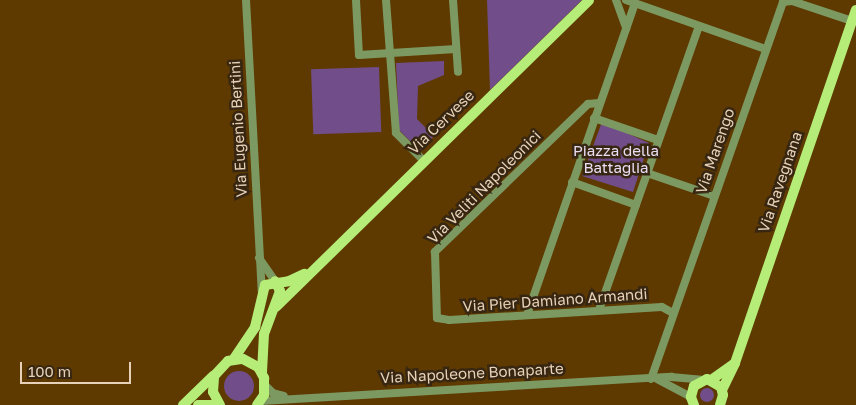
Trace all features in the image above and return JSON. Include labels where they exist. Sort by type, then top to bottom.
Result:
[{"type":"main road","name":"Via Cervese","points":[[276,307],[588,0]]},
{"type":"main road","name":"Via Ravegnana","points":[[720,405],[722,390],[735,363],[856,10]]},
{"type":"main road","name":"Via Cervese","points":[[259,403],[265,385],[262,372],[264,334],[276,307],[280,291],[275,281],[294,280],[315,267]]},
{"type":"main road","points":[[233,360],[255,327],[265,285],[275,281]]},
{"type":"main road","points":[[182,405],[214,376],[222,364],[233,360],[248,361],[262,372]]},
{"type":"main road","points":[[693,401],[694,386],[735,363]]},
{"type":"main road","points":[[198,405],[219,405],[213,392],[214,376]]},
{"type":"main road","points":[[707,380],[722,390]]},
{"type":"street","name":"Via Eugenio Bertini","points":[[246,0],[258,256],[262,292]]},
{"type":"street","points":[[356,0],[359,55],[388,55],[456,49]]},
{"type":"street","points":[[386,0],[388,55],[396,133],[424,160]]},
{"type":"street","points":[[453,0],[458,72]]},
{"type":"street","points":[[616,0],[626,28]]},
{"type":"street","points":[[626,0],[765,49]]},
{"type":"street","name":"Via Marengo","points":[[654,379],[672,313],[765,49],[787,0],[852,21]]},
{"type":"street","points":[[527,315],[635,3]]},
{"type":"street","points":[[599,310],[699,26]]},
{"type":"street","name":"Via Veliti Napoleonici","points":[[437,318],[435,252],[588,104],[599,103]]},
{"type":"street","points":[[594,118],[658,140]]},
{"type":"street","points":[[647,173],[714,196]]},
{"type":"street","points":[[572,182],[636,206]]},
{"type":"street","points":[[258,256],[275,281]]},
{"type":"street","name":"Via Pier Damiano Armandi","points":[[437,318],[449,320],[662,307],[672,313]]},
{"type":"street","name":"Via Napoleone Bonaparte","points":[[259,403],[288,397],[694,377],[707,380]]},
{"type":"street","points":[[654,379],[693,401]]},
{"type":"street","name":"Via Napoleone Bonaparte","points":[[265,385],[273,392],[288,397]]},
{"type":"green space","points":[[487,0],[582,0],[490,90]]},
{"type":"green space","points":[[444,61],[444,75],[418,86],[417,119],[434,136],[420,151],[399,130],[396,63]]},
{"type":"green space","points":[[379,67],[381,132],[313,134],[311,69]]},
{"type":"green space","name":"Piazza della Battaglia","points":[[602,122],[649,143],[633,192],[582,176]]},
{"type":"green space","points":[[239,371],[245,372],[253,380],[253,392],[245,400],[239,401],[233,400],[225,392],[224,386],[225,380],[233,372]]},
{"type":"green space","points":[[704,388],[710,388],[714,395],[710,402],[704,402],[700,398],[700,392]]}]
